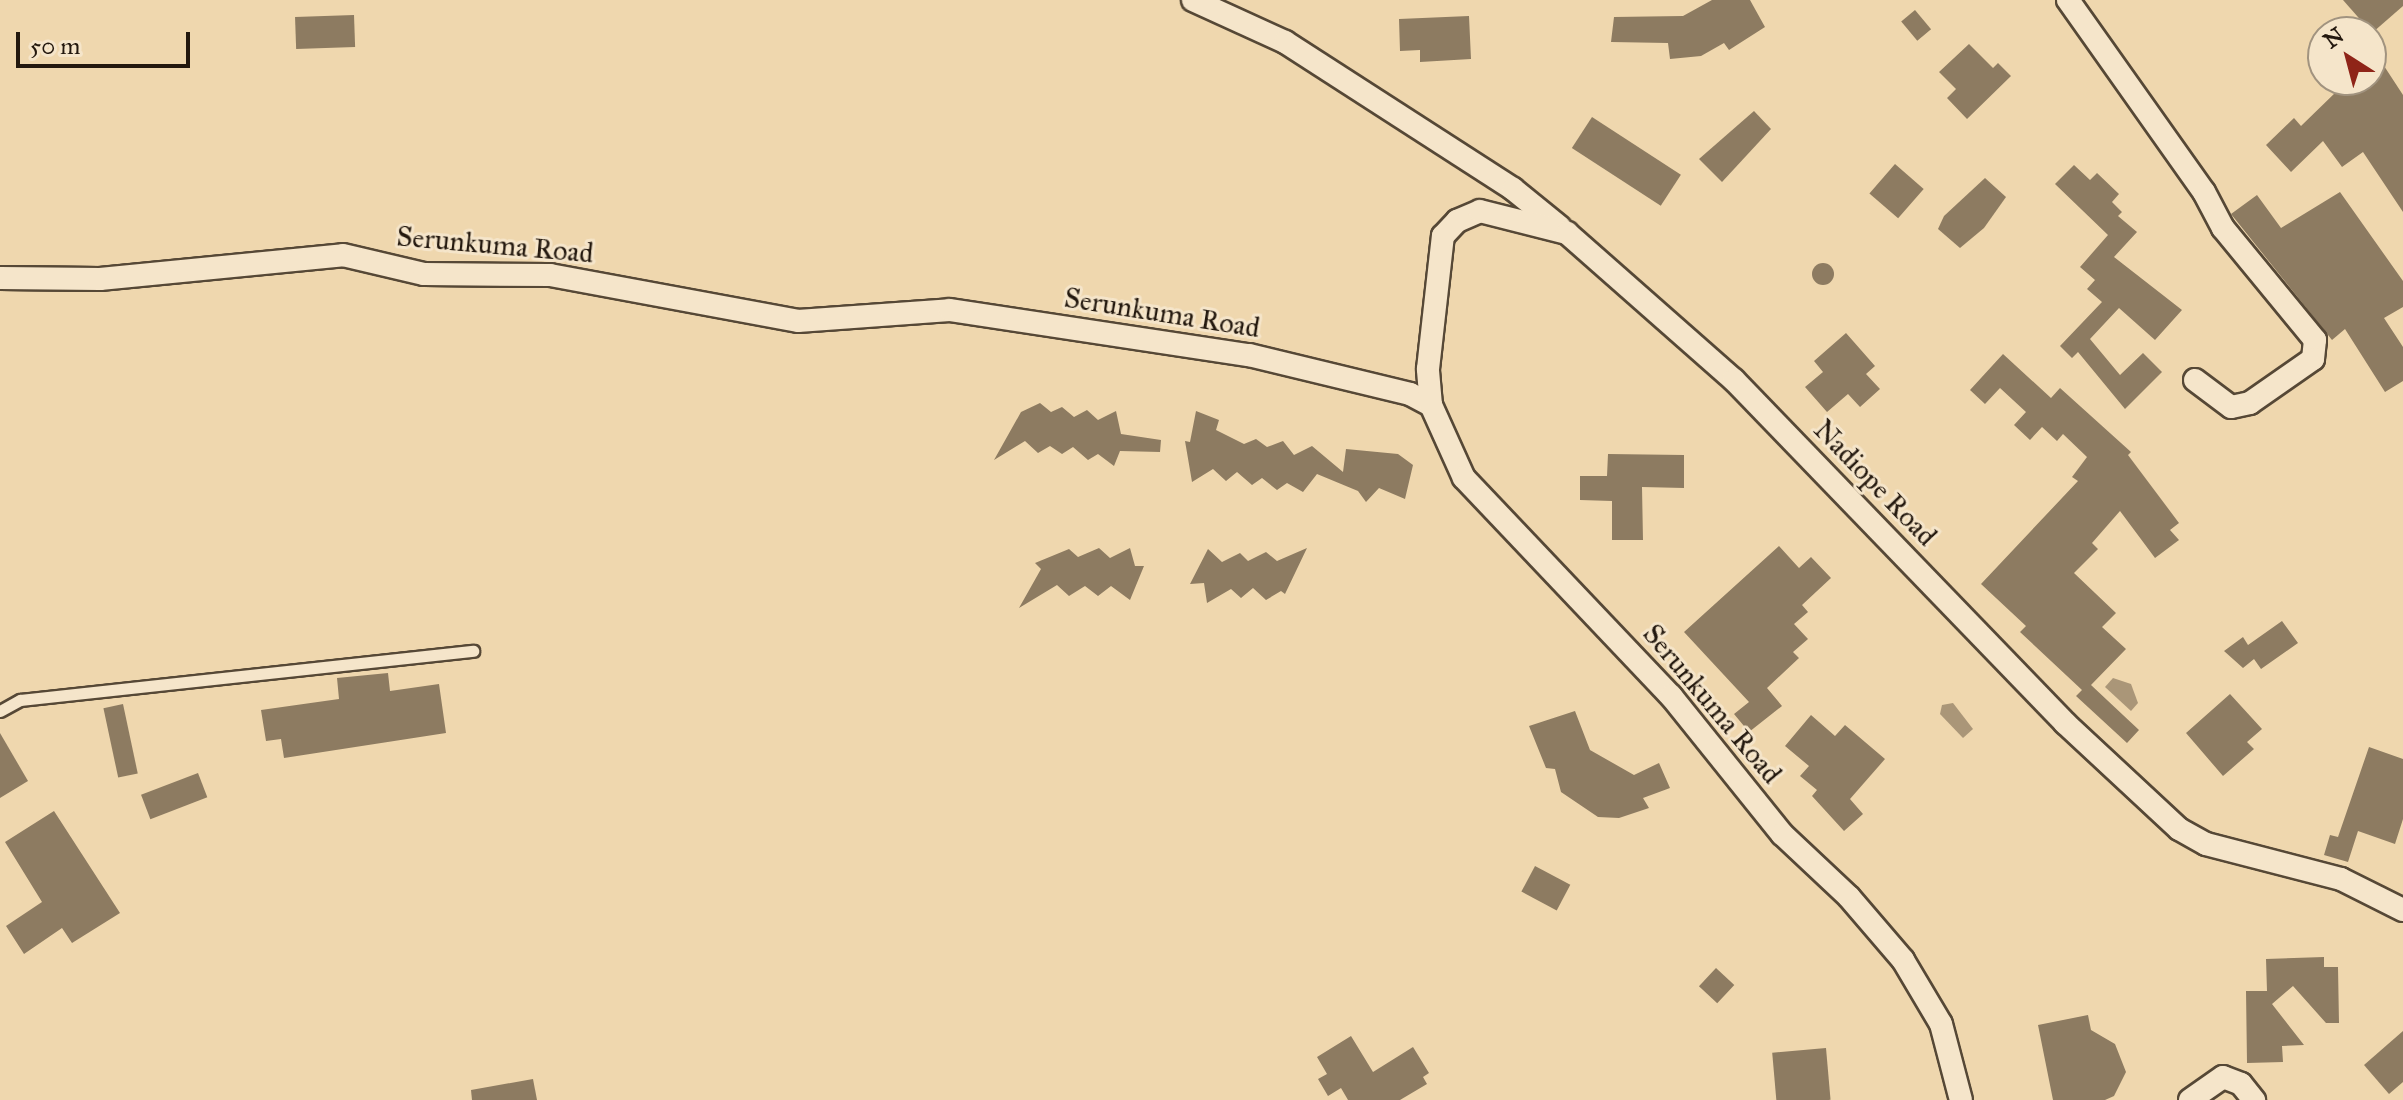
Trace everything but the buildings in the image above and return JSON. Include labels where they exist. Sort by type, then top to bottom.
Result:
[{"type":"street","points":[[1193,0],[1285,42],[1513,189],[1567,233]]},
{"type":"street","points":[[2068,0],[2204,192],[2223,228],[2315,340],[2313,359],[2250,403],[2231,407],[2195,380]]},
{"type":"street","name":"Nadiope Road","points":[[1431,405],[1428,369],[1443,236],[1457,221],[1480,211],[1567,233],[1734,380],[2065,723],[2179,829],[2206,844],[2341,879],[2403,910]]},
{"type":"street","name":"Serunkuma Road","points":[[0,278],[100,279],[343,255],[424,274],[550,275],[798,321],[950,310],[1249,355],[1379,384],[1431,405],[1464,478],[1671,696],[1782,834],[1849,897],[1903,960],[1941,1024],[1961,1100]]},
{"type":"street","points":[[2190,1100],[2223,1077],[2241,1084],[2254,1100]]},
{"type":"lane","points":[[0,711],[20,700],[473,651]]},
{"type":"shaded area","points":[[2113,678],[2131,684],[2138,703],[2131,711],[2105,687]]},
{"type":"shaded area","points":[[1953,703],[1973,729],[1963,738],[1940,714],[1942,705]]}]
